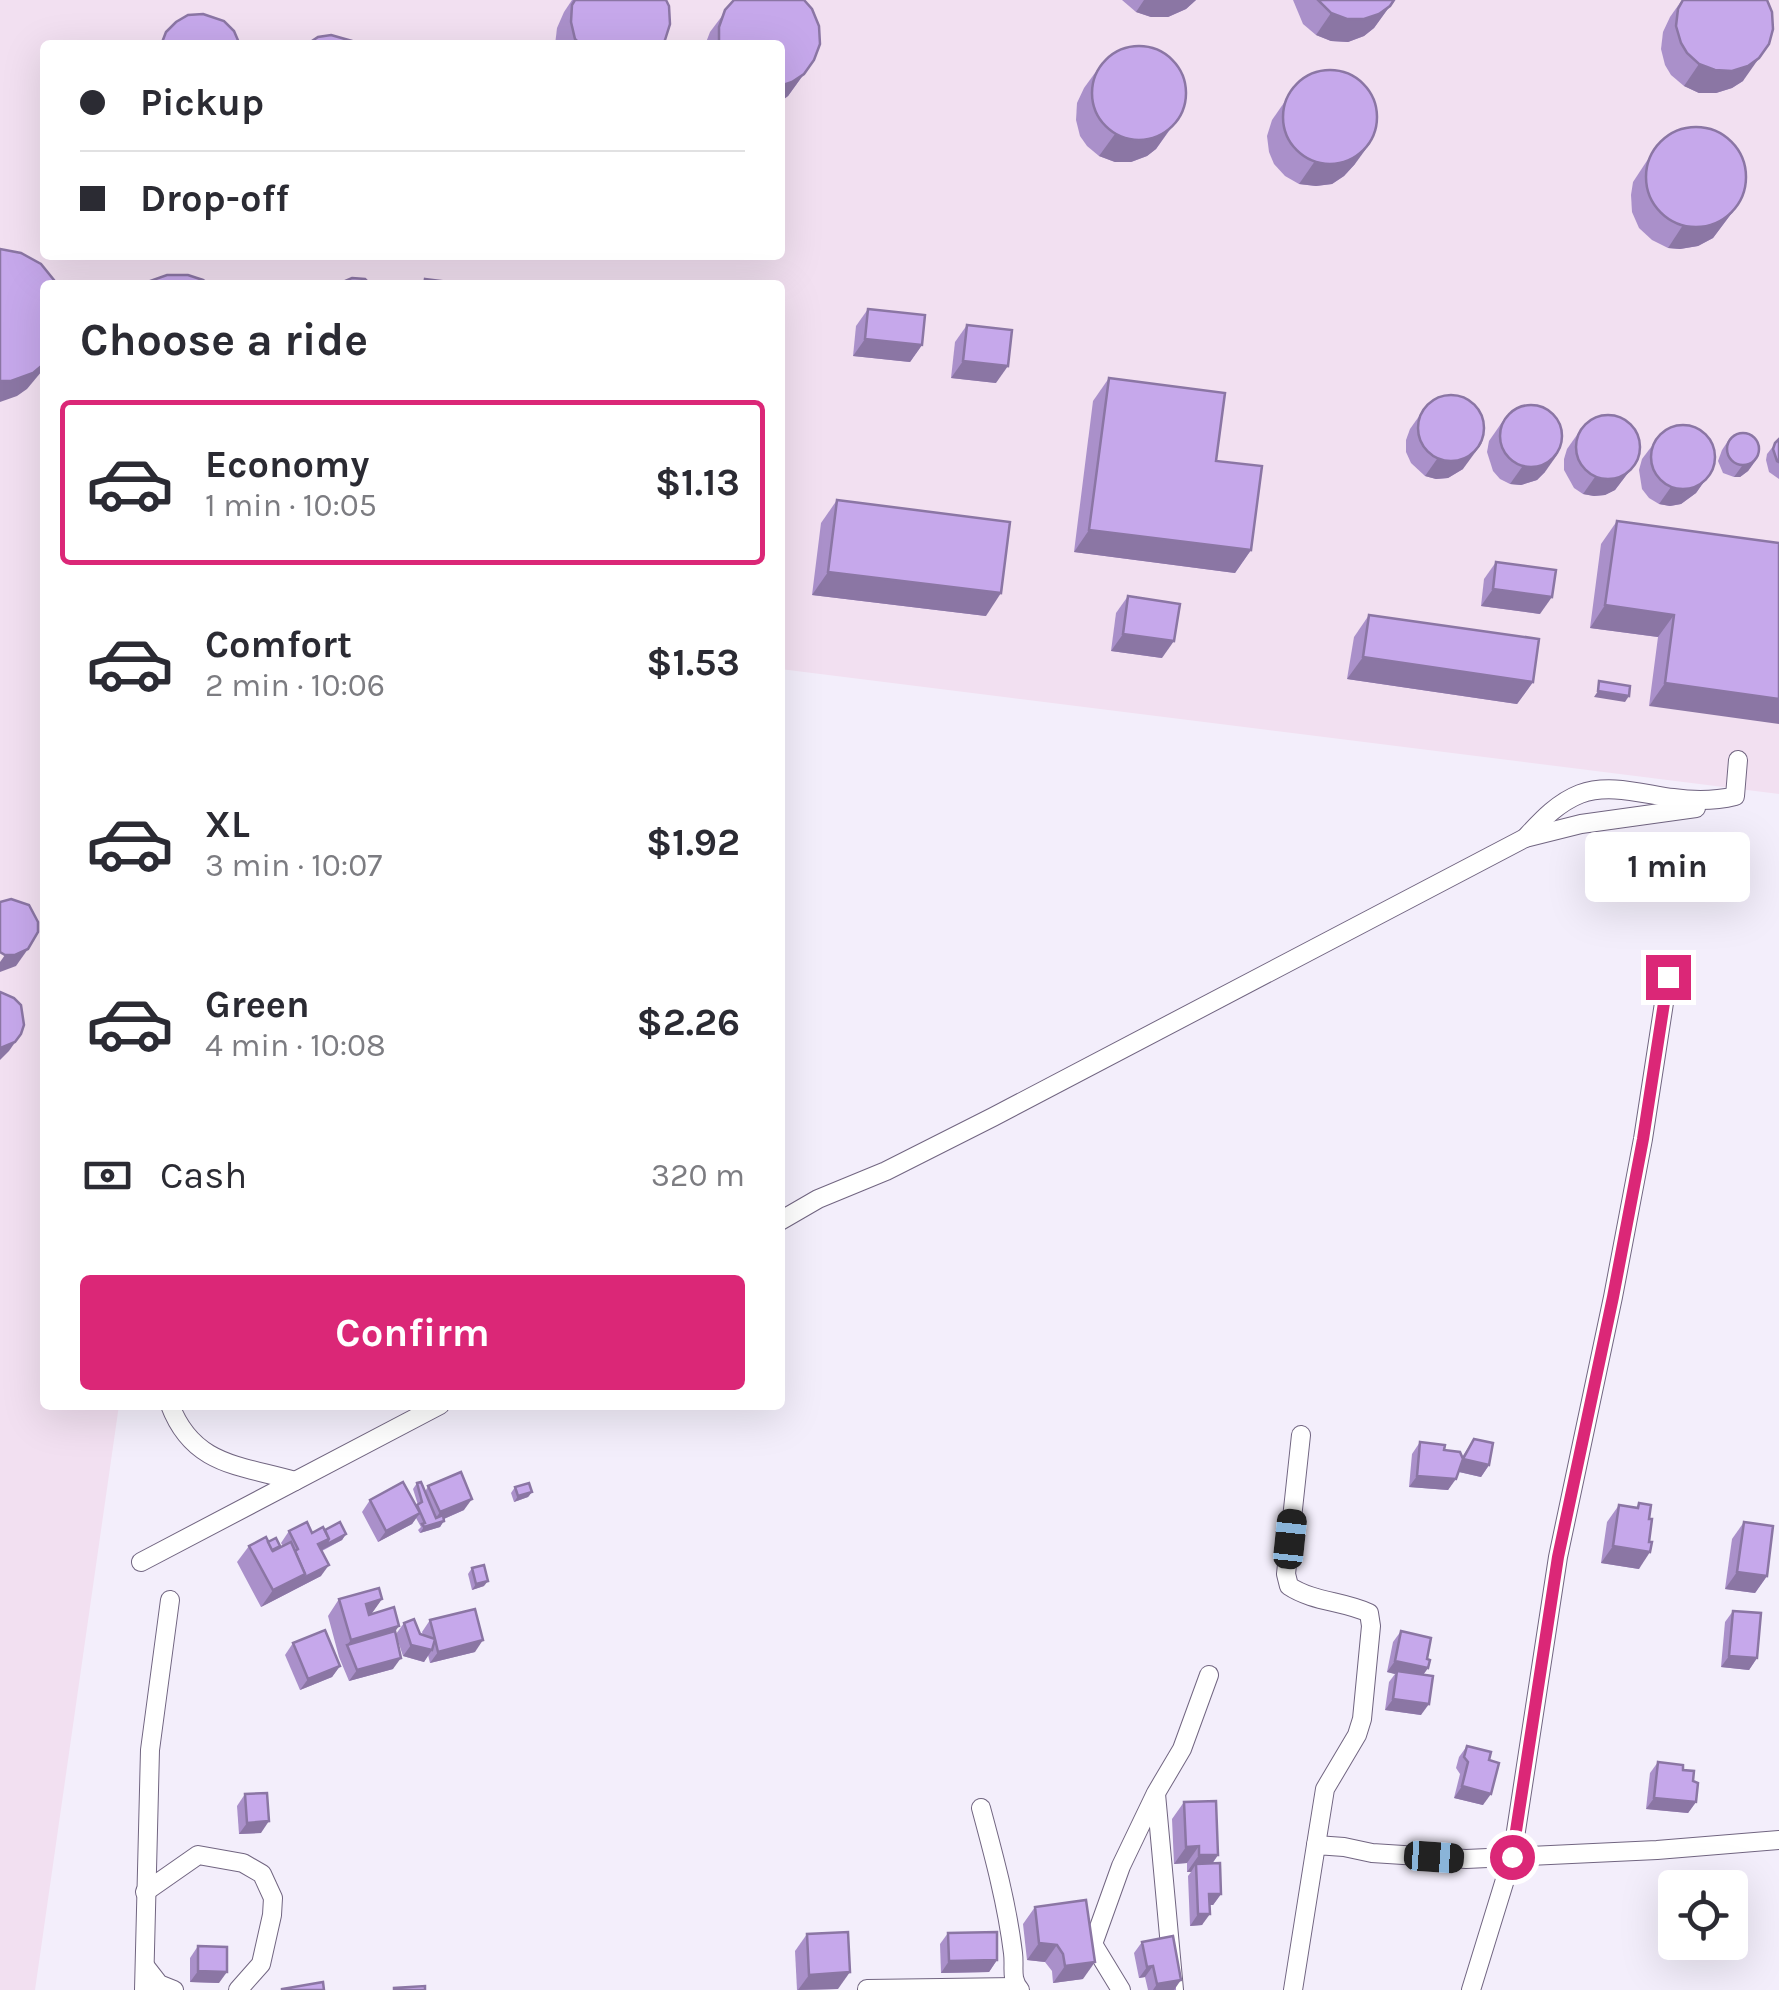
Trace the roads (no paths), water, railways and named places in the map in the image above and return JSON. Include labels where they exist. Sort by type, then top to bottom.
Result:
[{"type":"street","points":[[785,1218],[975,1126],[1524,838],[1581,824],[1696,808],[1735,796],[1738,760]]},
{"type":"street","points":[[1524,838],[1555,808],[1581,793],[1609,789],[1717,800]]},
{"type":"street","points":[[1472,1990],[1512,1857],[1558,1557],[1643,1139],[1668,977]]},
{"type":"street","points":[[172,1410],[200,1450],[296,1481]]},
{"type":"street","points":[[141,1562],[431,1410]]},
{"type":"street","points":[[1293,1990],[1324,1789],[1357,1735],[1362,1719],[1371,1626],[1370,1613],[1352,1605],[1300,1594],[1290,1586],[1286,1574],[1302,1435]]},
{"type":"street","points":[[144,1990],[150,1750],[170,1600]]},
{"type":"street","points":[[1120,1990],[1094,1944],[1121,1866],[1182,1749],[1210,1675]]},
{"type":"street","points":[[1156,1794],[1174,1990]]},
{"type":"street","points":[[866,1989],[1017,1988],[999,1876],[981,1808]]},
{"type":"street","points":[[1316,1845],[1466,1859],[1779,1840]]},
{"type":"street","points":[[145,1892],[198,1855],[243,1863],[262,1874],[273,1898],[272,1915],[261,1964],[238,1990]]},
{"type":"street","points":[[144,1966],[159,1984],[174,1990]]}]
